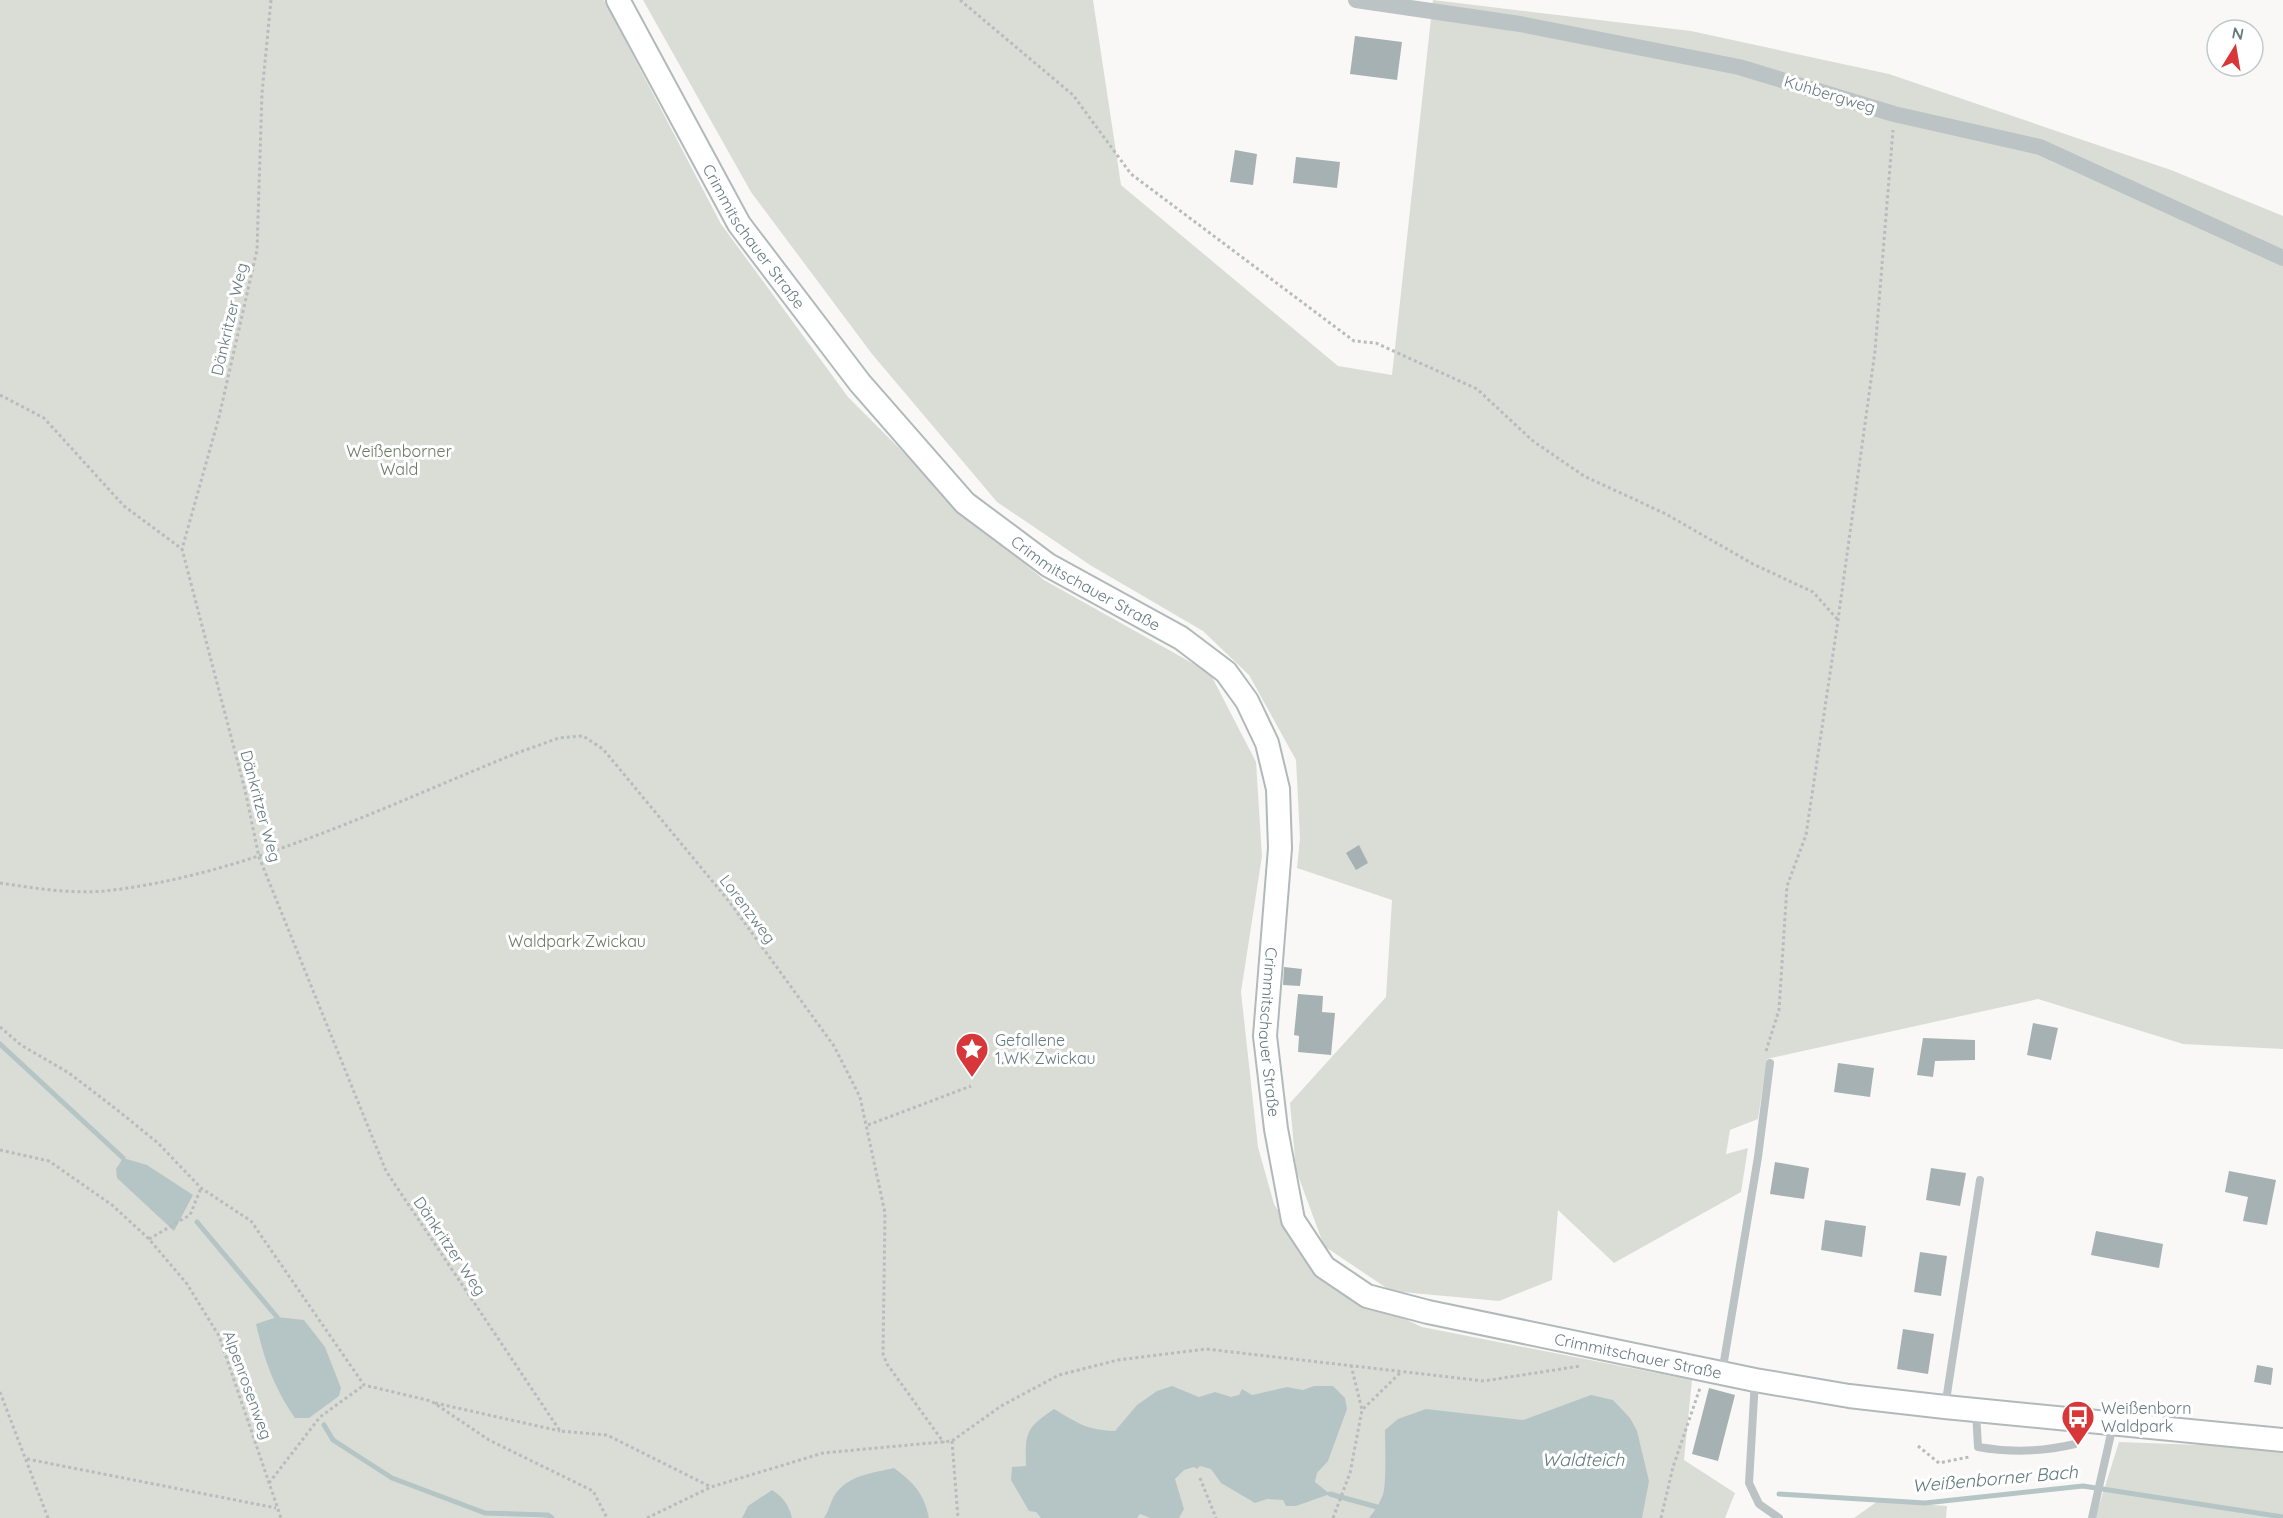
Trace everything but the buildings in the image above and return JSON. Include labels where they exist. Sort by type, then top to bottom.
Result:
[{"type":"main road","name":"Crimmitschauer Straße","points":[[618,0],[739,224],[860,383],[965,503],[1048,565],[1181,638],[1226,672],[1247,702],[1267,743],[1278,789],[1280,848],[1265,1036],[1276,1129],[1293,1220],[1324,1268],[1367,1296],[1576,1345],[1755,1380],[1850,1396],[1976,1411],[2283,1440]]},
{"type":"street","name":"Kuhbergweg","points":[[1356,0],[1520,24],[1739,67],[1894,114],[2040,147],[2283,258]]},
{"type":"lane","points":[[1714,1372],[1758,1157],[1767,1060]]},
{"type":"lane","points":[[1945,1407],[1980,1180]]},
{"type":"lane","points":[[1755,1380],[1749,1483],[1759,1504],[1779,1518]]},
{"type":"lane","points":[[1976,1411],[1978,1447],[2000,1451],[2047,1451],[2075,1444],[2090,1420]]},
{"type":"lane","points":[[2092,1518],[2113,1423]]},
{"type":"path","name":"Dänkritzer Weg","points":[[271,0],[262,93],[257,250],[219,417],[182,549],[245,790],[259,857],[386,1171],[560,1431]]},
{"type":"path","points":[[960,0],[1073,95],[1131,174],[1354,341],[1376,343],[1477,389],[1533,441],[1584,476],[1666,514],[1753,564],[1812,592],[1839,620]]},
{"type":"path","points":[[1767,1060],[1779,1010],[1787,886],[1806,835],[1839,620],[1875,351],[1894,114]]},
{"type":"path","points":[[0,395],[44,418],[124,506],[182,549]]},
{"type":"path","name":"Lorenzweg","points":[[0,883],[54,891],[104,891],[237,864],[517,753],[560,738],[583,736],[603,749],[728,900],[834,1046],[860,1097],[868,1125],[885,1213],[883,1354],[887,1364],[944,1443]]},
{"type":"path","points":[[0,1027],[21,1045],[69,1072],[158,1143],[201,1188],[251,1221],[364,1385],[560,1431],[607,1435],[711,1486]]},
{"type":"path","points":[[868,1125],[971,1086]]},
{"type":"path","name":"Alpenrosenweg","points":[[0,1150],[49,1161],[112,1205],[149,1239],[187,1284],[219,1336],[281,1518]]},
{"type":"path","points":[[149,1239],[190,1215],[201,1188]]},
{"type":"path","points":[[647,1518],[711,1486],[823,1453],[952,1442],[1001,1406],[1059,1376],[1118,1360],[1206,1349],[1484,1381],[1591,1364]]},
{"type":"path","points":[[1333,1518],[1350,1473],[1362,1410],[1351,1365]]},
{"type":"path","points":[[1362,1410],[1401,1372]]},
{"type":"path","points":[[1661,1518],[1673,1467],[1714,1372]]},
{"type":"path","points":[[269,1483],[320,1417],[364,1385]]},
{"type":"path","points":[[0,1392],[48,1518]]},
{"type":"path","points":[[430,1401],[489,1440],[593,1491],[607,1518]]},
{"type":"path","points":[[952,1442],[958,1518]]},
{"type":"path","points":[[1918,1446],[1939,1463],[2000,1451]]},
{"type":"path","points":[[27,1459],[276,1508]]},
{"type":"path","points":[[1200,1478],[1216,1518]]},
{"type":"green space","name":"Weißenborner Wald","points":[[0,0],[604,0],[721,224],[848,397],[961,510],[1044,580],[1210,673],[1256,762],[1262,856],[1241,992],[1258,1147],[1274,1204],[1323,1281],[1422,1327],[1692,1380],[1684,1460],[1735,1493],[1725,1518],[0,1518]]},
{"type":"green space","points":[[643,0],[1093,0],[1121,185],[1338,366],[1392,375],[1433,0],[1691,31],[1889,74],[2171,170],[2283,216],[2283,1049],[2183,1044],[2038,999],[1767,1059],[1758,1119],[1730,1130],[1726,1154],[1748,1148],[1741,1192],[1614,1263],[1558,1210],[1552,1280],[1499,1301],[1391,1291],[1324,1246],[1296,1170],[1290,1103],[1386,997],[1392,900],[1297,868],[1300,838],[1296,760],[1249,675],[1203,631],[1090,565],[997,502],[872,354],[751,192]]},
{"type":"green space","points":[[2119,1442],[2283,1448],[2283,1518],[2095,1518]]},
{"type":"green space","points":[[1878,1501],[1947,1506],[1946,1518],[1854,1518]]},
{"type":"water","points":[[123,1158],[147,1165],[193,1195],[174,1231],[117,1178],[116,1169]]},
{"type":"water","points":[[277,1317],[304,1320],[325,1347],[341,1388],[339,1396],[309,1418],[295,1418],[276,1384],[263,1349],[256,1324]]},
{"type":"water","points":[[1172,1386],[1199,1397],[1215,1392],[1231,1397],[1239,1395],[1242,1389],[1252,1395],[1287,1387],[1303,1390],[1314,1386],[1333,1386],[1345,1398],[1347,1409],[1328,1461],[1317,1473],[1315,1482],[1330,1494],[1296,1506],[1286,1506],[1283,1500],[1267,1499],[1255,1503],[1221,1483],[1211,1469],[1200,1466],[1197,1469],[1194,1467],[1184,1470],[1175,1479],[1184,1509],[1179,1518],[1150,1518],[1140,1514],[1137,1518],[1041,1518],[1036,1512],[1029,1511],[1011,1480],[1012,1467],[1026,1466],[1027,1438],[1038,1421],[1054,1409],[1089,1427],[1115,1431],[1137,1405],[1157,1391]]},
{"type":"water","name":"Waldteich","points":[[1591,1395],[1613,1400],[1630,1418],[1637,1431],[1649,1481],[1642,1518],[1369,1518],[1384,1492],[1385,1430],[1398,1419],[1426,1409],[1523,1420]]},
{"type":"water","points":[[894,1468],[917,1489],[929,1518],[824,1518],[834,1496],[846,1483],[861,1476]]},
{"type":"water","points":[[772,1490],[785,1502],[792,1518],[742,1518],[748,1506]]},
{"type":"waterway","points":[[0,1044],[123,1158]]},
{"type":"waterway","points":[[197,1222],[277,1317]]},
{"type":"waterway","points":[[324,1425],[333,1440],[392,1478],[485,1513],[548,1515],[552,1518]]},
{"type":"waterway","name":"Weißenborner Bach","points":[[1779,1494],[1925,1503],[2083,1486],[2283,1517]]},
{"type":"waterway","name":"Weißenborner Bach","points":[[1330,1494],[1377,1507]]},
{"type":"place","name":"Gefallene 1.WK Zwickau","points":[[972,1078]]},
{"type":"place","name":"Weißenborn Waldpark","points":[[2078,1446]]},
{"type":"park label","name":"Waldpark Zwickau","points":[[577,941]]}]
